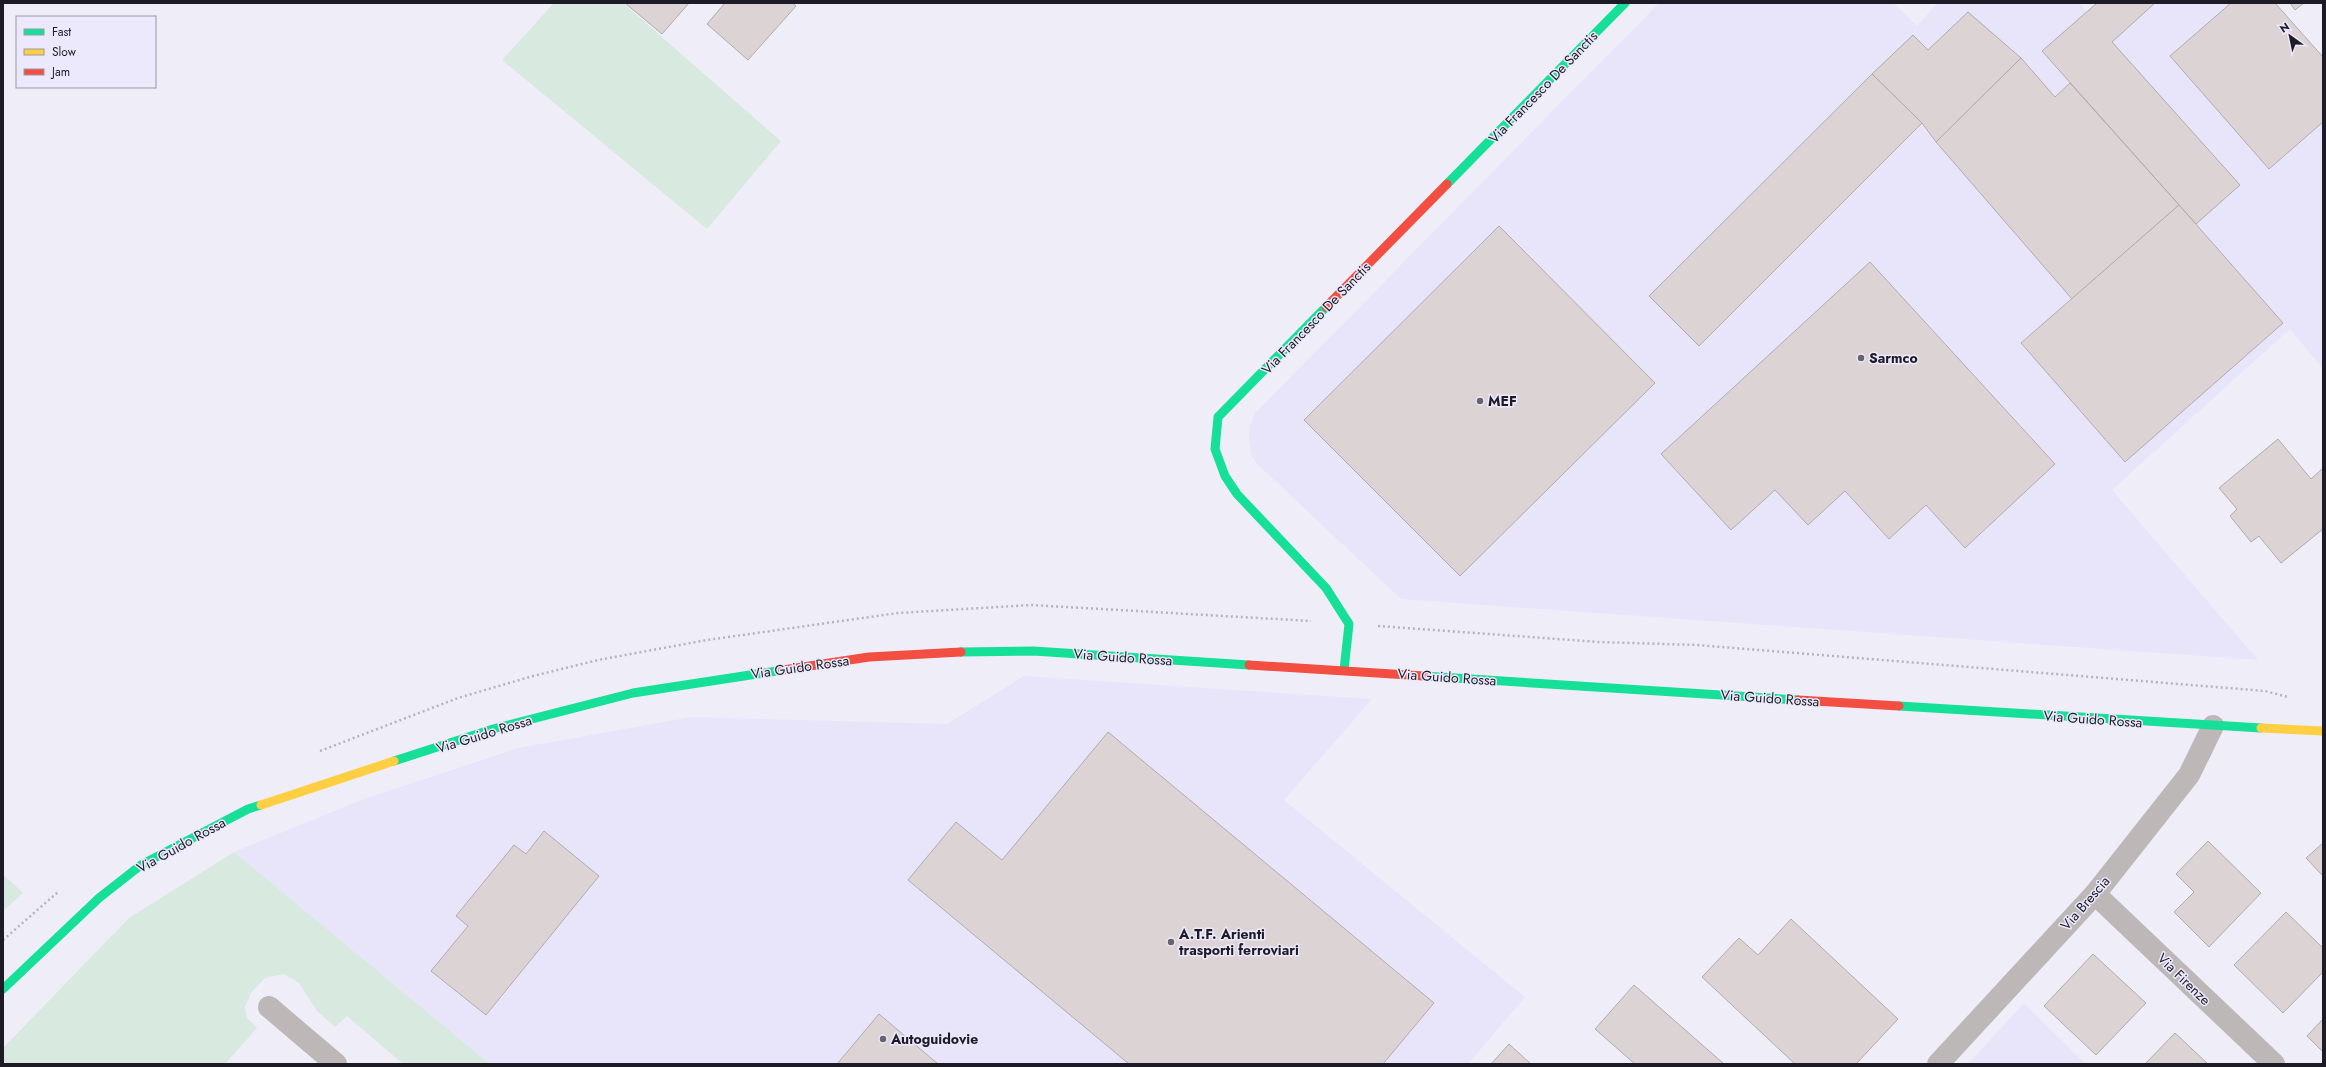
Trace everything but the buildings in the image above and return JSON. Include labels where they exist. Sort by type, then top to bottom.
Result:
[{"type":"street","name":"Via Francesco De Sanctis","points":[[1344,670],[1349,624],[1326,588],[1237,494],[1226,480],[1213,448],[1214,429],[1218,418],[1625,3]]},
{"type":"street","name":"Via Guido Rossa","points":[[3,989],[99,898],[141,865],[248,809],[493,729],[633,694],[869,657],[954,652],[1033,651],[2213,726],[2323,731]]},
{"type":"street","name":"Via Brescia","points":[[1938,1064],[2095,894],[2189,775],[2213,726]]},
{"type":"street","name":"Via Firenze","points":[[2095,894],[2274,1064]]},
{"type":"street","points":[[270,1007],[336,1064]]},
{"type":"shaded area","points":[[1659,3],[1893,3],[1917,26],[1938,3],[2079,3],[2088,13],[2099,3],[2271,3],[2323,69],[2323,369],[2290,329],[2112,490],[2258,660],[1401,599],[1258,465],[1251,455],[1249,440],[1250,426],[1255,413]]},
{"type":"shaded area","points":[[1024,676],[1372,699],[1284,800],[1525,997],[1468,1064],[490,1064],[234,852],[364,799],[518,748],[692,717],[947,724]]},
{"type":"shaded area","points":[[2024,1003],[2086,1064],[1968,1064]]},
{"type":"green space","points":[[554,3],[623,3],[781,141],[707,229],[502,60]]},
{"type":"green space","points":[[234,852],[490,1064],[403,1064],[347,1016],[335,1027],[317,1011],[299,983],[284,974],[265,978],[251,993],[245,1007],[247,1018],[257,1028],[225,1064],[3,1064],[3,1048],[129,918]]},
{"type":"green space","points":[[3,874],[23,893],[3,911]]},
{"type":"traffic: fast","points":[[1447,184],[1625,3]]},
{"type":"traffic: fast","points":[[1326,307],[1218,417],[1215,449],[1225,476],[1237,494],[1326,588],[1349,624],[1344,670]]},
{"type":"traffic: fast","points":[[961,652],[1033,651],[1249,665]]},
{"type":"traffic: fast","points":[[394,761],[493,729],[633,693],[783,670]]},
{"type":"traffic: fast","points":[[1424,676],[1798,700]]},
{"type":"traffic: fast","points":[[1899,706],[2261,728]]},
{"type":"traffic: fast","points":[[3,989],[99,898],[141,865],[248,809],[261,805]]},
{"type":"traffic: slow","points":[[2261,728],[2323,731]]},
{"type":"traffic: slow","points":[[261,805],[394,761]]},
{"type":"traffic: jam","points":[[1326,307],[1447,184]]},
{"type":"traffic: jam","points":[[783,670],[869,657],[961,652]]},
{"type":"traffic: jam","points":[[1249,665],[1424,676]]},
{"type":"traffic: jam","points":[[1798,700],[1899,706]]},
{"type":"place","name":"Sarmco","points":[[1861,358]]},
{"type":"place","name":"MEF","points":[[1480,401]]},
{"type":"place","name":"A.T.F. Arienti trasporti ferroviari","points":[[1171,942]]},
{"type":"place","name":"Autoguidovie","points":[[883,1039]]}]
